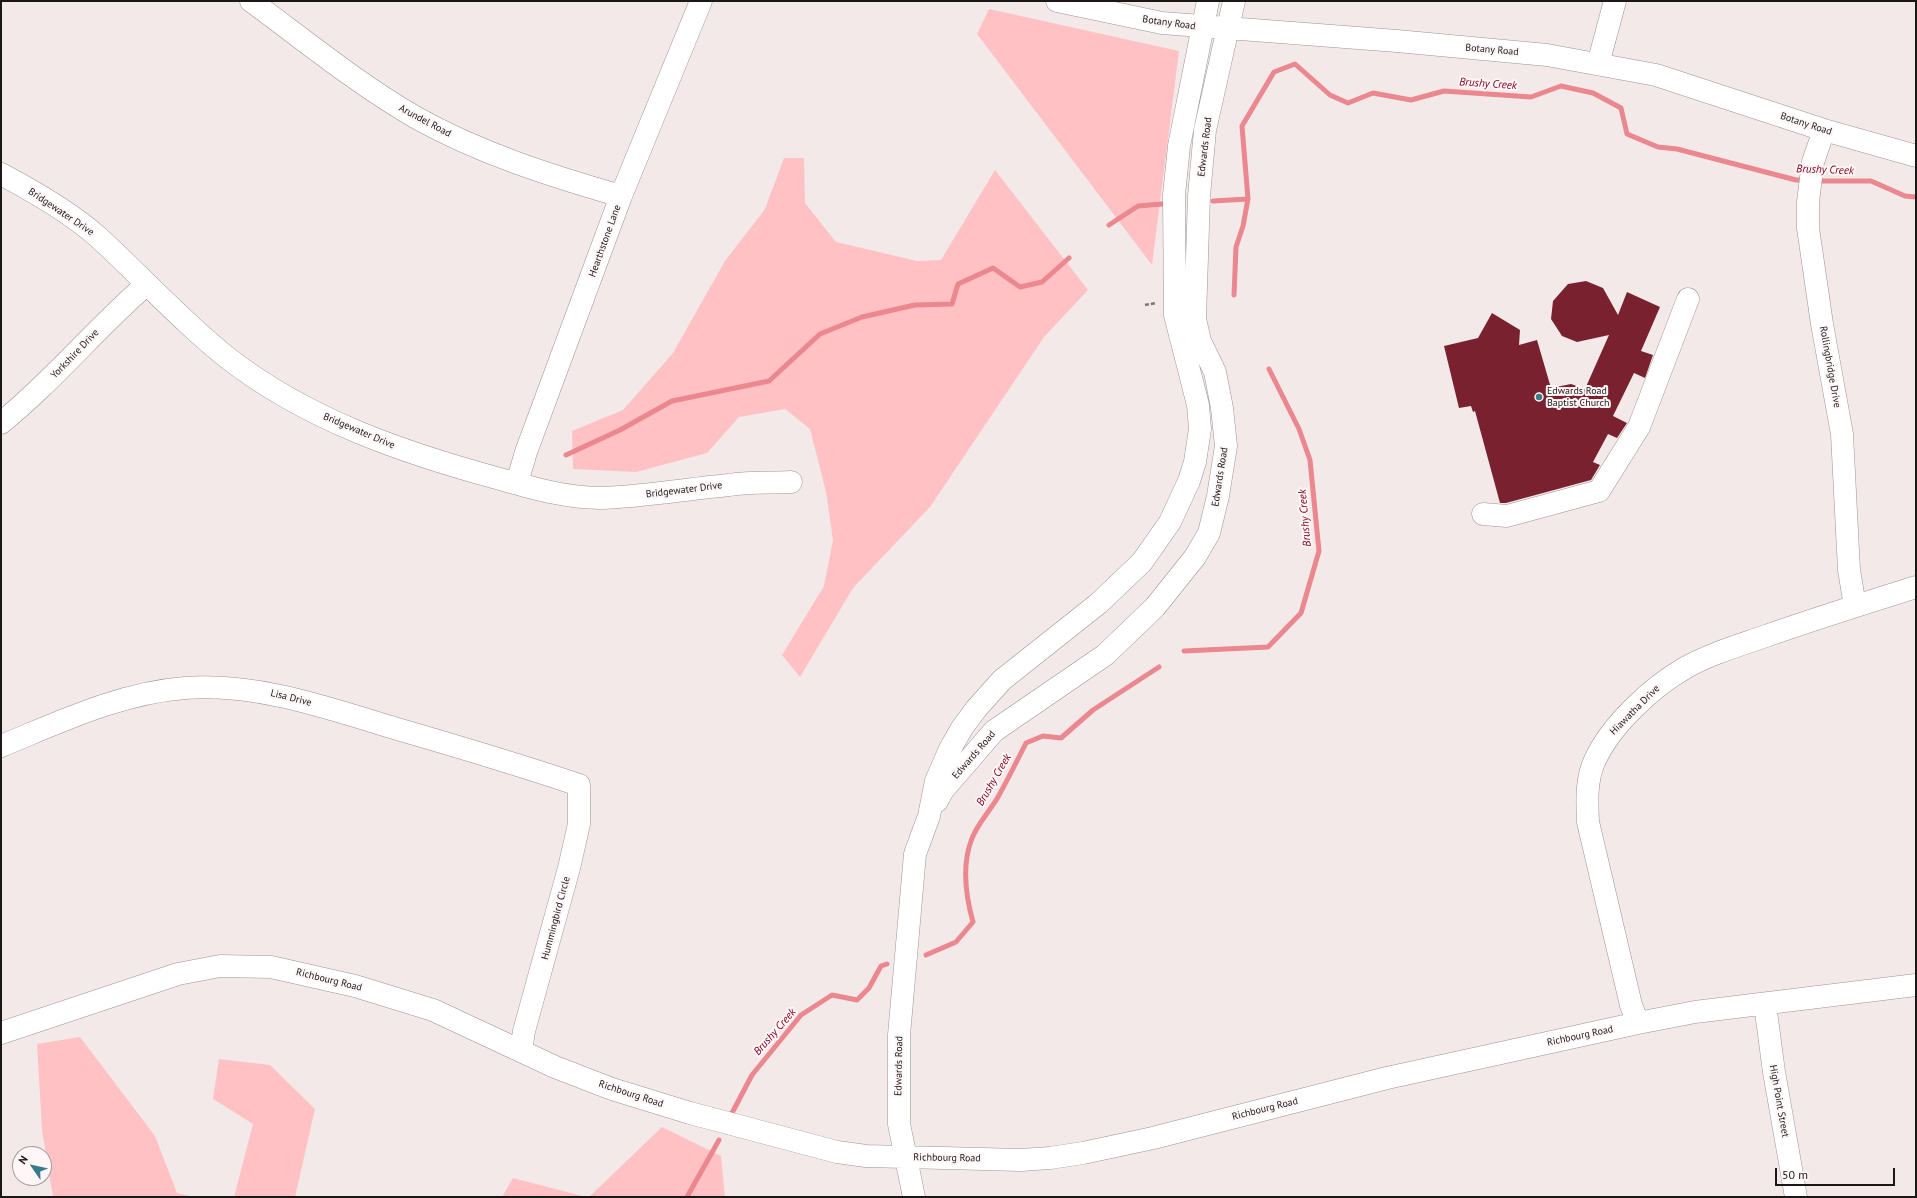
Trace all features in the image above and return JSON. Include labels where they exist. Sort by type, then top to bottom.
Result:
[{"type":"street","name":"Arundel Road","points":[[251,1],[339,65],[415,117],[447,133],[528,168],[621,196]]},
{"type":"street","name":"Hearthstone Lane","points":[[517,484],[526,452],[621,196],[701,1]]},
{"type":"street","name":"Botany Road","points":[[1056,1],[1162,24],[1397,41],[1524,53],[1598,64],[1656,75],[1824,130],[1916,156]]},
{"type":"street","name":"Edwards Road","points":[[914,1197],[899,1124],[899,1035],[916,854],[929,816],[936,781],[950,749],[962,728],[976,709],[1002,680],[1099,603],[1142,562],[1166,529],[1189,481],[1199,445],[1200,428],[1198,405],[1175,314],[1174,195],[1180,146],[1208,1]]},
{"type":"street","name":"Edwards Road","points":[[929,816],[944,790],[994,730],[1105,655],[1155,607],[1195,557],[1209,533],[1218,496],[1226,446],[1222,408],[1215,372],[1200,342],[1195,319],[1199,196],[1205,130],[1234,1]]},
{"type":"street","points":[[1598,64],[1615,1]]},
{"type":"street","name":"Rollingbridge Drive","points":[[1824,130],[1814,162],[1809,194],[1808,228],[1822,324],[1842,434],[1849,570],[1855,606]]},
{"type":"street","name":"Bridgewater Drive","points":[[1,174],[56,207],[84,226],[188,323],[229,358],[266,384],[302,406],[346,428],[392,446],[457,468],[517,484],[566,495],[599,498],[660,493],[731,484],[791,482]]},
{"type":"street","name":"Yorkshire Drive","points":[[1,423],[45,385],[122,305],[147,284]]},
{"type":"street","points":[[1482,514],[1507,516],[1599,491],[1638,427],[1688,299]]},
{"type":"street","name":"Hiawatha Drive","points":[[1638,1023],[1631,1005],[1588,828],[1587,800],[1590,776],[1595,760],[1605,741],[1641,702],[1662,684],[1685,668],[1723,651],[1916,587]]},
{"type":"street","name":"Lisa Drive","points":[[1,746],[99,707],[142,695],[184,688],[222,687],[263,691],[307,702],[579,784]]},
{"type":"street","name":"Hummingbird Circle","points":[[521,1051],[524,1031],[569,868],[579,824],[579,784]]},
{"type":"street","name":"Richbourg Road","points":[[1,1033],[178,974],[220,966],[246,965],[271,967],[316,976],[433,1010],[555,1067],[612,1089],[690,1114],[837,1152],[866,1156],[1021,1160],[1083,1153],[1153,1138],[1387,1078],[1638,1023],[1695,1012],[1916,985]]},
{"type":"street","name":"High Point Street","points":[[1765,1004],[1774,1072],[1796,1197]]},
{"type":"shaded area","points":[[989,9],[1179,51],[1152,265],[977,34]]},
{"type":"shaded area","points":[[784,158],[804,158],[805,203],[836,242],[917,261],[941,260],[995,170],[1088,290],[1044,337],[930,507],[853,588],[800,677],[782,655],[824,586],[833,540],[826,492],[810,429],[785,409],[739,417],[707,453],[636,472],[573,469],[572,431],[623,410],[673,353],[725,261],[765,209]]},
{"type":"shaded area","points":[[80,1037],[155,1136],[177,1193],[194,1197],[53,1197],[51,1186],[52,1146],[45,1146],[42,1130],[37,1044]]},
{"type":"shaded area","points":[[219,1059],[270,1065],[315,1109],[295,1197],[234,1197],[253,1124],[213,1099]]},
{"type":"shaded area","points":[[662,1127],[721,1156],[725,1197],[589,1197]]},
{"type":"shaded area","points":[[513,1178],[586,1197],[502,1197]]},
{"type":"building","name":"Edwards Road Baptist Church","points":[[1586,281],[1603,288],[1618,315],[1627,292],[1660,307],[1641,351],[1653,355],[1645,378],[1634,373],[1613,416],[1627,423],[1617,438],[1608,434],[1593,462],[1600,465],[1591,480],[1506,503],[1500,503],[1475,411],[1473,412],[1471,406],[1459,408],[1444,346],[1478,338],[1492,313],[1520,330],[1519,345],[1537,340],[1551,388],[1571,384],[1585,389],[1609,335],[1577,342],[1562,336],[1551,319],[1553,301],[1568,284]]},
{"type":"waterway","name":"Brushy Creek","points":[[1234,295],[1236,247],[1243,226],[1248,199],[1242,126],[1274,72],[1295,64],[1330,95],[1348,103],[1373,93],[1411,100],[1444,91],[1531,97],[1561,86],[1593,93],[1621,108],[1627,134],[1658,147],[1677,149],[1796,180],[1806,180]]},
{"type":"waterway","name":"Brushy Creek","points":[[1816,181],[1871,181],[1905,196],[1916,197]]},
{"type":"waterway","points":[[1213,201],[1248,199]]},
{"type":"waterway","points":[[1109,225],[1138,206],[1162,204]]},
{"type":"waterway","points":[[566,455],[620,430],[672,401],[769,381],[820,334],[862,317],[915,305],[952,304],[958,284],[993,268],[1020,287],[1042,282],[1069,258]]},
{"type":"waterway","name":"Brushy Creek","points":[[1184,651],[1268,647],[1301,613],[1319,551],[1310,460],[1299,429],[1269,369]]},
{"type":"waterway","name":"Brushy Creek","points":[[926,955],[956,942],[973,922],[968,902],[966,882],[968,851],[973,835],[998,797],[1026,743],[1043,736],[1061,738],[1093,710],[1159,667]]},
{"type":"waterway","name":"Brushy Creek","points":[[732,1113],[752,1075],[801,1015],[832,995],[857,1000],[869,988],[881,966],[887,964]]},
{"type":"waterway","name":"Brushy Creek","points":[[687,1197],[719,1140]]},
{"type":"place","name":"Edwards Road Baptist Church","points":[[1539,397]]}]
